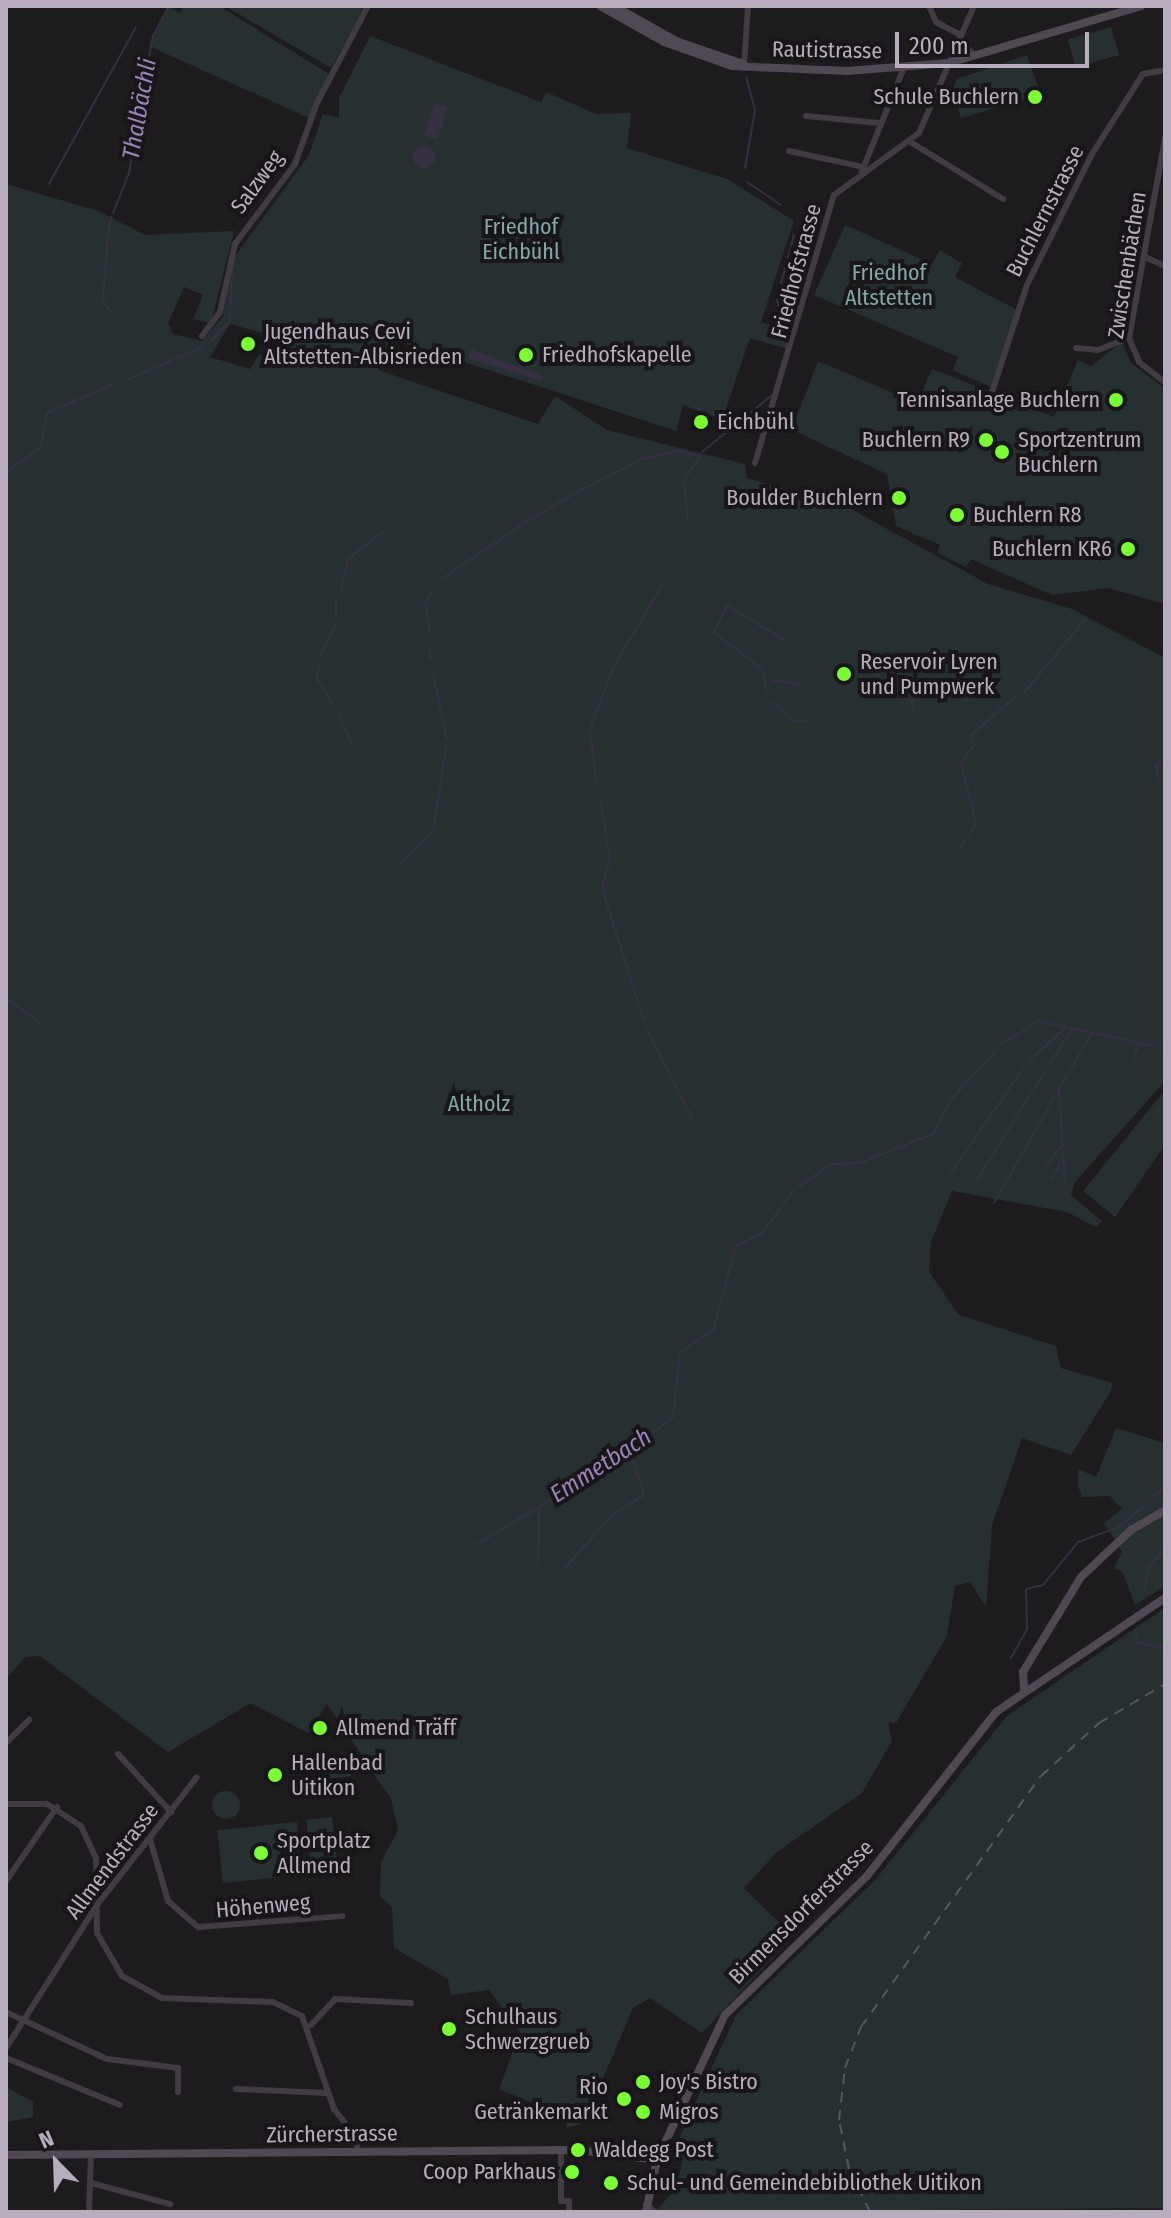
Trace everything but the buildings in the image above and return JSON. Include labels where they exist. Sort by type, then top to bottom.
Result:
[{"type":"street","name":"Salzweg","points":[[202,336],[220,312],[235,244],[295,164],[317,103],[368,6]]},
{"type":"street","name":"Rautistrasse","points":[[600,6],[690,54],[744,65],[903,70],[949,63],[1141,6]]},
{"type":"street","name":"Rautistrasse","points":[[614,6],[676,41],[744,65]]},
{"type":"street","points":[[744,65],[748,6]]},
{"type":"street","points":[[929,6],[936,22],[959,36],[975,56]]},
{"type":"street","points":[[974,6],[912,143],[1003,199]]},
{"type":"street","points":[[789,151],[861,168],[903,70]]},
{"type":"street","name":"Buchlernstrasse","points":[[991,395],[1027,285],[1092,154],[1143,74],[1165,70]]},
{"type":"street","points":[[806,116],[879,123]]},
{"type":"street","name":"Zwischenbächen","points":[[1165,138],[1163,169],[1129,338],[1139,362],[1165,382]]},
{"type":"street","name":"Friedhofstrasse","points":[[755,463],[794,350],[830,207],[861,168],[912,143]]},
{"type":"street","points":[[1145,257],[1165,266]]},
{"type":"street","points":[[1076,348],[1098,350],[1129,338]]},
{"type":"street","points":[[1024,1689],[1023,1672],[1081,1577],[1131,1530],[1165,1510]]},
{"type":"street","name":"Birmensdorferstrasse","points":[[646,2208],[657,2160],[725,2015],[867,1876],[986,1724],[1024,1689],[1165,1598]]},
{"type":"street","points":[[6,1743],[29,1720]]},
{"type":"street","points":[[118,1754],[171,1812]]},
{"type":"street","name":"Allmendstrasse","points":[[6,2048],[97,1905],[197,1777]]},
{"type":"street","points":[[6,1804],[57,1807],[93,1847],[97,1905],[105,1954],[148,1992],[178,2001],[273,2002],[311,2025],[327,2093],[358,2151]]},
{"type":"street","points":[[6,1881],[57,1807]]},
{"type":"street","name":"Höhenweg","points":[[150,1839],[168,1901],[198,1927],[343,1916]]},
{"type":"street","points":[[311,2025],[335,1999],[411,2003]]},
{"type":"street","points":[[6,2012],[127,2065],[178,2068],[178,2092]]},
{"type":"street","points":[[6,2058],[120,2105]]},
{"type":"street","points":[[236,2089],[327,2093]]},
{"type":"street","points":[[561,2150],[561,2201],[569,2201],[569,2212]]},
{"type":"street","name":"Zürcherstrasse","points":[[6,2155],[561,2150],[657,2160]]},
{"type":"street","points":[[89,2212],[91,2154]]},
{"type":"street","points":[[91,2183],[170,2204]]},
{"type":"street","points":[[646,2208],[655,2212]]},
{"type":"green space","points":[[184,6],[219,6],[329,74],[309,118],[149,46],[169,7],[180,13]]},
{"type":"green space","points":[[225,6],[365,6],[331,68]]},
{"type":"green space","points":[[1111,27],[1119,55],[1076,67],[1068,39]]},
{"type":"green space","name":"Altholz","points":[[370,36],[541,102],[546,92],[596,114],[631,113],[627,148],[727,179],[794,221],[761,322],[792,332],[788,349],[750,338],[722,420],[683,405],[676,431],[390,338],[378,370],[538,424],[555,396],[607,430],[745,464],[747,478],[849,508],[988,584],[1072,609],[1165,658],[1165,1081],[1075,1182],[1071,1195],[1102,1221],[1096,1227],[1067,1212],[952,1191],[931,1242],[929,1272],[959,1315],[1056,1346],[1061,1368],[1113,1383],[1111,1391],[1071,1455],[1022,1438],[992,1525],[986,1607],[970,1582],[955,1586],[947,1636],[896,1723],[888,1722],[892,1741],[862,1793],[777,1852],[744,1888],[793,1936],[702,2033],[650,1998],[633,2008],[584,2123],[567,2128],[565,2116],[499,2089],[520,2032],[489,1990],[451,1995],[448,1979],[394,1948],[392,1907],[380,1896],[381,1862],[398,1830],[391,1799],[327,1704],[308,1733],[251,1703],[168,1752],[40,1656],[25,1657],[6,1679],[6,184],[98,211],[145,235],[234,231],[211,323],[193,319],[203,295],[184,287],[168,323],[173,334],[202,341],[223,316],[233,259],[309,155],[323,114],[339,118],[339,98]],"holes":[[[230,324],[280,338],[272,359],[259,355],[250,369],[210,357]]]},
{"type":"green space","points":[[1027,55],[1041,95],[961,118],[952,91],[957,79]]},
{"type":"green space","name":"Friedhof Altstetten","points":[[845,225],[932,264],[940,250],[962,263],[955,277],[1017,310],[991,387],[953,370],[958,357],[814,295]]},
{"type":"green space","name":"Sportzentrum Buchlern","points":[[1122,342],[1131,363],[1165,389],[1165,604],[1108,588],[1052,595],[971,559],[966,567],[937,553],[940,545],[896,526],[887,474],[792,430],[818,361],[917,403],[932,369],[1054,417],[1078,360],[1091,366]]},
{"type":"green space","points":[[1165,1090],[1165,1145],[1115,1217],[1083,1191]]},
{"type":"green space","points":[[1116,1428],[1165,1443],[1165,1586],[1135,1605],[1122,1571],[1114,1568],[1122,1551],[1104,1523],[1122,1509],[1110,1496],[1082,1497],[1078,1486],[1078,1469],[1096,1477]]},
{"type":"green space","points":[[1165,1608],[1165,2208],[655,2212],[677,2187],[683,2157],[673,2152],[736,2015],[876,1879],[1007,1716]]},
{"type":"green space","points":[[330,1758],[351,1770],[351,1776],[328,1779],[323,1761]]},
{"type":"green space","points":[[226,1791],[236,1795],[240,1805],[236,1815],[226,1819],[216,1815],[212,1805],[216,1795]]},
{"type":"green space","points":[[332,1817],[336,1857],[310,1859],[306,1820]]},
{"type":"green space","name":"Sportplatz Allmend","points":[[297,1822],[303,1875],[223,1883],[217,1830]]},
{"type":"green space","points":[[6,2087],[33,2102],[33,2117],[6,2122]]},
{"type":"shaded area","points":[[434,103],[447,107],[437,140],[424,136]]},
{"type":"shaded area","points":[[424,146],[432,149],[435,157],[432,165],[424,168],[416,165],[413,157],[416,149]]},
{"type":"shaded area","points":[[471,349],[543,376],[541,381],[469,358]]},
{"type":"waterway","name":"Thalbächli","points":[[113,213],[129,173],[153,36],[169,6]]},
{"type":"waterway","name":"Thalbächli","points":[[49,184],[136,27]]},
{"type":"waterway","points":[[745,168],[755,110],[746,77]]},
{"type":"waterway","points":[[747,182],[781,205]]},
{"type":"waterway","points":[[108,233],[112,216]]},
{"type":"waterway","points":[[783,325],[777,298],[794,235]]},
{"type":"waterway","points":[[108,236],[103,300],[111,312]]},
{"type":"waterway","points":[[211,341],[230,321],[232,270]]},
{"type":"waterway","points":[[127,380],[203,347]]},
{"type":"waterway","points":[[8,471],[41,447],[47,413],[114,384]]},
{"type":"waterway","points":[[702,452],[771,396]]},
{"type":"waterway","points":[[568,497],[642,459],[678,451],[700,456]]},
{"type":"waterway","points":[[688,520],[684,480],[699,458]]},
{"type":"waterway","points":[[532,519],[566,498]]},
{"type":"waterway","points":[[440,580],[529,520]]},
{"type":"waterway","points":[[341,589],[349,558],[382,532]]},
{"type":"waterway","points":[[597,786],[590,729],[614,666],[663,584]]},
{"type":"waterway","points":[[430,633],[425,603],[432,591]]},
{"type":"waterway","points":[[336,600],[336,615]]},
{"type":"waterway","points":[[766,692],[763,670],[714,632],[727,605],[783,639]]},
{"type":"waterway","points":[[1023,694],[1086,618]]},
{"type":"waterway","points":[[320,656],[336,625]]},
{"type":"waterway","points":[[429,645],[431,659]]},
{"type":"waterway","points":[[319,665],[317,678],[334,706]]},
{"type":"waterway","points":[[869,670],[881,677],[883,691],[912,701],[914,711]]},
{"type":"waterway","points":[[433,674],[447,740]]},
{"type":"waterway","points":[[772,680],[798,684]]},
{"type":"waterway","points":[[968,836],[976,823],[961,763],[974,745],[971,735],[1015,697]]},
{"type":"waterway","points":[[773,702],[792,721],[807,721]]},
{"type":"waterway","points":[[339,715],[353,746]]},
{"type":"waterway","points":[[400,864],[433,832],[446,747]]},
{"type":"waterway","points":[[1159,781],[1156,765],[1165,761]]},
{"type":"waterway","points":[[600,799],[610,859],[602,888],[644,1021]]},
{"type":"waterway","points":[[961,848],[965,840]]},
{"type":"waterway","points":[[6,998],[38,1021]]},
{"type":"waterway","name":"Emmetbach","points":[[1000,1045],[1038,1021],[1154,1046]]},
{"type":"waterway","points":[[1028,1062],[1065,1028]]},
{"type":"waterway","points":[[647,1029],[692,1118]]},
{"type":"waterway","points":[[1049,1065],[1072,1029]]},
{"type":"waterway","points":[[1070,1070],[1092,1033]]},
{"type":"waterway","points":[[1133,1060],[1140,1043]]},
{"type":"waterway","name":"Emmetbach","points":[[799,1187],[831,1164],[860,1163],[933,1134],[952,1098],[997,1050]]},
{"type":"waterway","points":[[950,1174],[1025,1066]]},
{"type":"waterway","points":[[976,1181],[1046,1070]]},
{"type":"waterway","points":[[994,1203],[1067,1075]]},
{"type":"waterway","points":[[1059,1092],[1065,1182]]},
{"type":"waterway","points":[[1045,1167],[1061,1146]]},
{"type":"waterway","points":[[1050,1181],[1062,1162]]},
{"type":"waterway","name":"Emmetbach","points":[[682,1351],[713,1330],[736,1246],[762,1233],[794,1190]]},
{"type":"waterway","name":"Emmetbach","points":[[475,1545],[618,1460],[673,1417],[680,1356]]},
{"type":"waterway","points":[[565,1568],[612,1515],[644,1495],[630,1450]]},
{"type":"waterway","points":[[1151,1498],[1165,1487]]},
{"type":"waterway","points":[[1011,1658],[1027,1629],[1026,1589],[1043,1585],[1078,1542],[1119,1527],[1145,1505]]},
{"type":"waterway","points":[[538,1563],[539,1509]]},
{"type":"waterway","points":[[1144,1589],[1149,1567],[1165,1548]]},
{"type":"waterway","points":[[1137,1635],[1136,1642],[1165,1648]]},
{"type":"railway","points":[[870,2212],[849,2169],[839,2120],[845,2068],[861,2027],[1041,1776],[1099,1723],[1165,1684]]},
{"type":"place","name":"Schule Buchlern","points":[[1035,97]]},
{"type":"place","name":"Jugendhaus Cevi Altstetten-Albisrieden","points":[[248,344]]},
{"type":"place","name":"Friedhofskapelle","points":[[526,355]]},
{"type":"place","name":"Tennisanlage Buchlern","points":[[1116,400]]},
{"type":"place","name":"Eichbühl","points":[[701,422]]},
{"type":"place","name":"Buchlern R9","points":[[986,440]]},
{"type":"place","name":"Sportzentrum Buchlern","points":[[1002,452]]},
{"type":"place","name":"Boulder Buchlern","points":[[899,498]]},
{"type":"place","name":"Buchlern R8","points":[[957,515]]},
{"type":"place","name":"Buchlern KR6","points":[[1128,549]]},
{"type":"place","name":"Reservoir Lyren und Pumpwerk","points":[[844,674]]},
{"type":"place","name":"Allmend Träff","points":[[320,1728]]},
{"type":"place","name":"Hallenbad Uitikon","points":[[275,1775]]},
{"type":"place","name":"Sportplatz Allmend","points":[[261,1853]]},
{"type":"place","name":"Schulhaus Schwerzgrueb","points":[[449,2029]]},
{"type":"place","name":"Joy's Bistro","points":[[643,2082]]},
{"type":"place","name":"Rio Getränkemarkt","points":[[624,2099]]},
{"type":"place","name":"Migros","points":[[643,2112]]},
{"type":"place","name":"Waldegg Post","points":[[578,2150]]},
{"type":"place","name":"Coop Parkhaus","points":[[572,2172]]},
{"type":"place","name":"Schul- und Gemeindebibliothek Uitikon","points":[[611,2183]]},
{"type":"park label","name":"Friedhof Eichbühl","points":[[521,238]]}]
